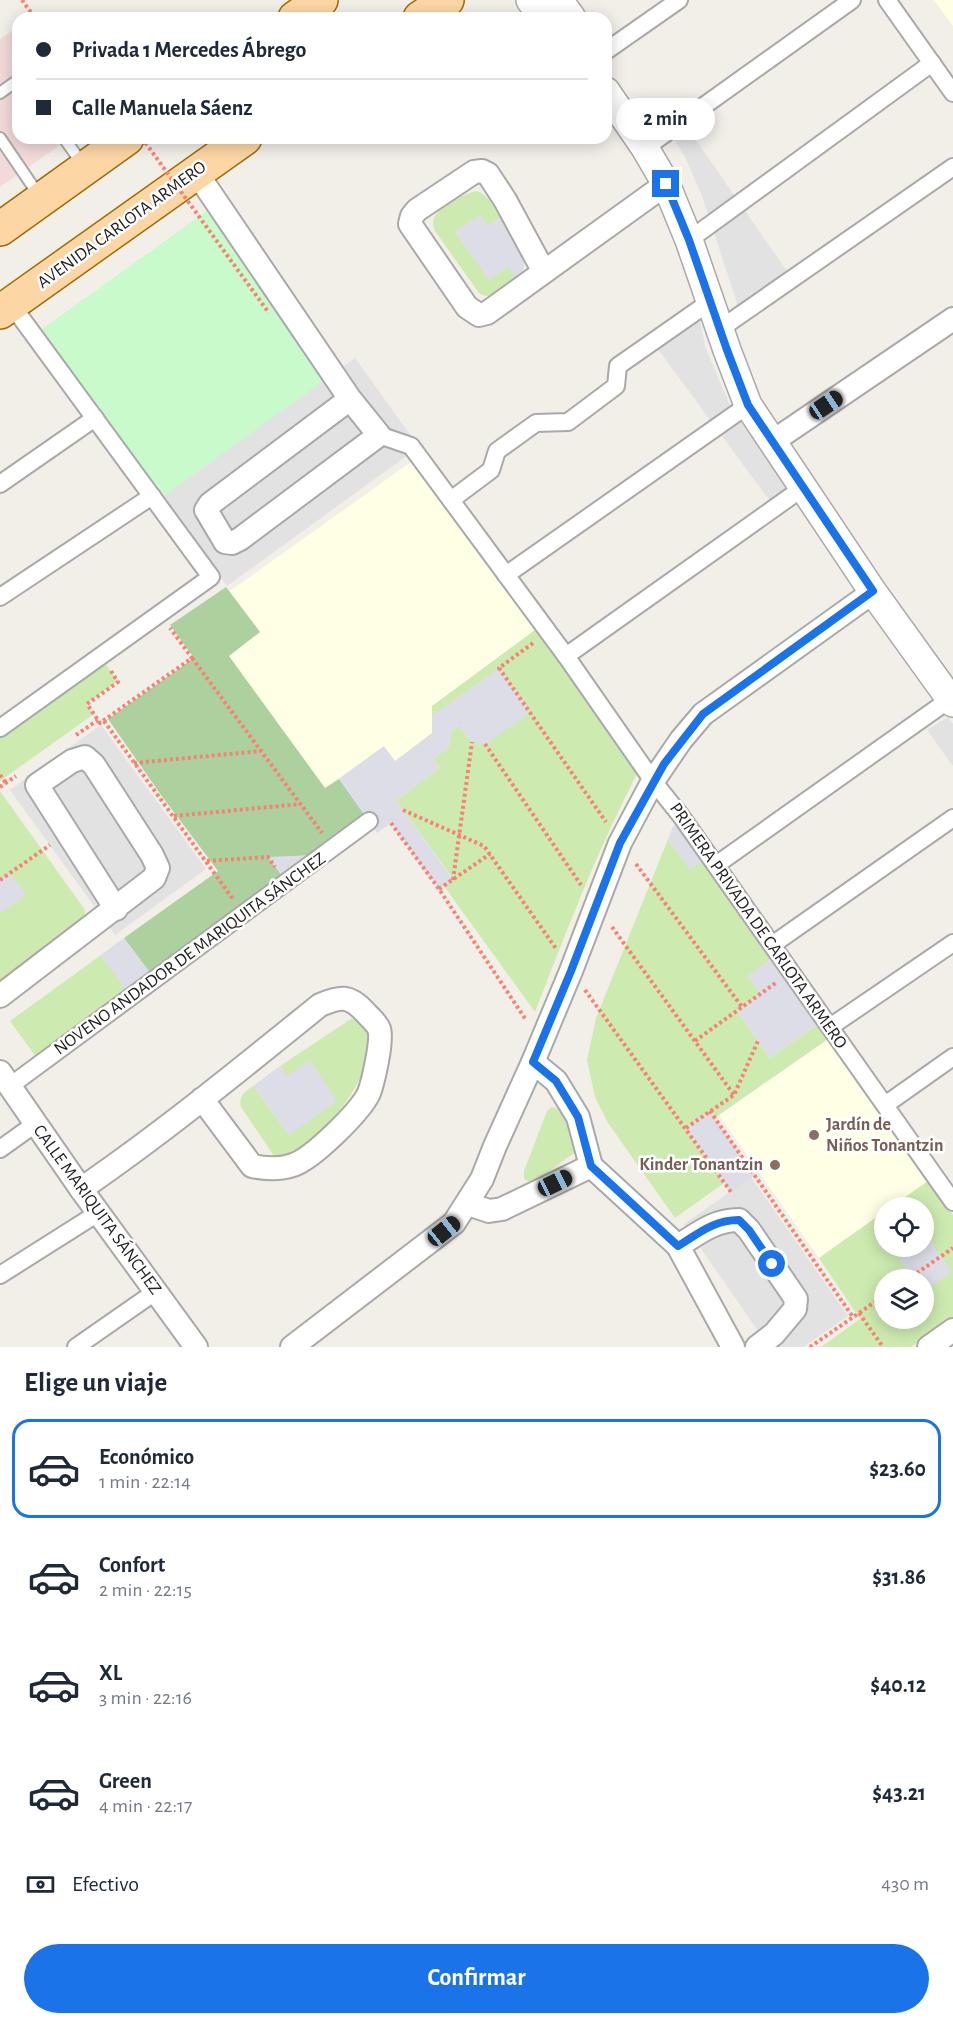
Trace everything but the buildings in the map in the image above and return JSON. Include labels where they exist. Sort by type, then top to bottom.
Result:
[{"type":"main road","points":[[304,12],[321,0]]},
{"type":"main road","points":[[429,12],[447,0]]},
{"type":"main road","points":[[0,229],[118,144]]},
{"type":"main road","name":"AVENIDA CARLOTA ARMERO","points":[[6,308],[236,144]]},
{"type":"street","points":[[612,47],[679,0]]},
{"type":"street","points":[[645,148],[852,0]]},
{"type":"street","points":[[886,0],[953,93]]},
{"type":"street","points":[[689,240],[932,63]]},
{"type":"street","points":[[612,100],[666,184],[689,240],[748,405],[873,591],[952,701],[716,865]]},
{"type":"street","points":[[720,329],[953,167]]},
{"type":"street","points":[[544,272],[505,200],[488,174],[482,171],[474,172],[417,210],[412,216],[410,224],[467,307],[478,315],[487,313],[544,272],[666,184]]},
{"type":"street","points":[[196,172],[350,399],[379,435],[240,539],[232,543],[225,542],[206,510],[210,504],[350,399]]},
{"type":"street","points":[[451,500],[491,470],[497,451],[536,423],[568,422],[616,386],[618,366],[711,301]]},
{"type":"street","points":[[0,728],[211,577],[95,417],[6,308]]},
{"type":"street","points":[[772,442],[953,319]]},
{"type":"street","points":[[507,575],[748,405]]},
{"type":"street","points":[[0,484],[95,417]]},
{"type":"street","name":"PRIMERA PRIVADA DE CARLOTA ARMERO","points":[[379,435],[411,446],[566,656],[885,1105],[947,1182],[953,1202]]},
{"type":"street","points":[[566,656],[804,487]]},
{"type":"street","points":[[0,597],[152,496]]},
{"type":"street","points":[[292,1347],[454,1222],[468,1204],[482,1179],[537,1053],[597,907],[620,843],[653,781],[681,740],[703,714],[873,591]]},
{"type":"street","points":[[0,996],[116,909],[154,878],[158,868],[94,765],[85,757],[72,761],[37,785],[116,909]]},
{"type":"street","points":[[772,945],[953,818]]},
{"type":"street","name":"NOVENO ANDADOR DE MARIQUITA SÁNCHEZ","points":[[5,1079],[244,914],[369,821]]},
{"type":"street","points":[[830,1027],[953,943]]},
{"type":"street","points":[[81,1189],[122,1161],[320,1005],[338,998],[355,1001],[379,1028],[381,1042],[369,1093],[339,1129],[319,1148],[295,1165],[271,1170],[252,1166],[202,1099]]},
{"type":"street","points":[[537,1053],[578,1117],[591,1166],[678,1246],[733,1347]]},
{"type":"street","points":[[885,1105],[953,1057]]},
{"type":"street","name":"CALLE MARIQUITA SÁNCHEZ","points":[[5,1079],[98,1213],[196,1347]]},
{"type":"street","points":[[0,1149],[35,1124]]},
{"type":"street","points":[[468,1204],[489,1211],[502,1209],[591,1166]]},
{"type":"street","points":[[0,1275],[98,1213]]},
{"type":"street","points":[[678,1246],[702,1230],[724,1220],[739,1220],[749,1230],[796,1299],[795,1309],[774,1334],[757,1347]]},
{"type":"street","points":[[76,1347],[155,1292]]},
{"type":"street","points":[[929,1347],[953,1330]]},
{"type":"lane","points":[[0,138],[41,199]]},
{"type":"lane","points":[[68,144],[84,168]]},
{"type":"path","points":[[146,144],[269,313]]},
{"type":"path","points":[[168,624],[333,848]]},
{"type":"path","points":[[548,632],[499,668],[620,843],[742,1007]]},
{"type":"path","points":[[100,656],[118,682],[87,704],[100,723],[192,658]]},
{"type":"path","points":[[104,721],[244,914]]},
{"type":"path","points":[[453,880],[472,742]]},
{"type":"path","points":[[485,744],[597,907],[734,1095]]},
{"type":"path","points":[[134,763],[262,751]]},
{"type":"path","points":[[173,816],[301,804]]},
{"type":"path","points":[[403,810],[484,846],[730,1192]]},
{"type":"path","points":[[391,823],[439,889],[537,1053]]},
{"type":"path","points":[[0,880],[68,832]]},
{"type":"path","points":[[439,889],[490,854]]},
{"type":"path","points":[[206,861],[268,857],[287,882]]},
{"type":"path","points":[[695,1041],[791,972]]},
{"type":"path","points":[[686,1128],[734,1095],[758,1041]]},
{"type":"path","points":[[710,1111],[853,1317]]},
{"type":"path","points":[[923,1269],[953,1248]]},
{"type":"path","points":[[810,1347],[874,1303]]},
{"type":"path","points":[[860,1313],[883,1347]]},
{"type":"shaded area","points":[[934,0],[953,0],[953,26]]},
{"type":"shaded area","points":[[12,31],[12,144],[61,144],[0,187],[0,39]]},
{"type":"shaded area","points":[[666,97],[789,274],[739,309],[702,196],[685,157],[654,106]]},
{"type":"shaded area","points":[[480,215],[488,226],[500,218],[523,257],[522,276],[517,279],[508,267],[489,280],[455,232]]},
{"type":"shaded area","points":[[699,318],[706,349],[729,403],[797,498],[778,512],[657,348]]},
{"type":"shaded area","points":[[355,358],[419,447],[227,586],[162,497]]},
{"type":"shaded area","points":[[411,462],[535,630],[432,706],[433,733],[395,762],[384,746],[325,788],[229,656],[260,632],[230,591]]},
{"type":"shaded area","points":[[499,668],[530,713],[485,744],[472,742],[458,725],[451,731],[449,747],[433,759],[439,768],[396,800],[453,880],[439,889],[391,823],[377,833],[339,779],[384,746],[395,761],[432,733],[432,716]]},
{"type":"shaded area","points":[[948,717],[953,724],[953,766],[927,730]]},
{"type":"shaded area","points":[[101,725],[206,869],[115,935],[10,790]]},
{"type":"shaded area","points":[[681,816],[710,856],[690,869],[668,839]]},
{"type":"shaded area","points":[[316,855],[287,882],[268,857]]},
{"type":"shaded area","points":[[10,873],[26,895],[0,913],[0,880]]},
{"type":"shaded area","points":[[124,938],[155,979],[131,997],[101,955]]},
{"type":"shaded area","points":[[778,954],[825,1019],[770,1058],[737,1011],[760,994],[747,976]]},
{"type":"shaded area","name":"Jardín de Niños Tonantzin","points":[[828,1039],[928,1181],[905,1197],[874,1197],[874,1219],[819,1258],[719,1115]]},
{"type":"shaded area","points":[[310,1060],[337,1101],[289,1135],[253,1086],[280,1066],[287,1076]]},
{"type":"shaded area","points":[[710,1111],[755,1175],[731,1192],[686,1128]]},
{"type":"shaded area","points":[[751,1177],[848,1316],[803,1347],[769,1347],[684,1224]]},
{"type":"shaded area","points":[[934,1246],[952,1272],[934,1284],[934,1269],[906,1269],[899,1260],[903,1257],[934,1257]]},
{"type":"green space","points":[[477,191],[488,199],[500,218],[488,226],[480,215],[455,232],[489,279],[508,266],[517,279],[504,290],[489,296],[479,293],[433,225],[435,216],[442,208]]},
{"type":"green space","points":[[212,207],[332,375],[162,497],[41,330]]},
{"type":"green space","points":[[226,587],[260,632],[229,656],[325,788],[339,779],[366,816],[316,855],[269,858],[283,877],[150,974],[124,938],[218,871],[108,719],[194,658],[170,625]]},
{"type":"green space","points":[[535,630],[639,770],[597,859],[535,1012],[444,886],[453,879],[396,800],[439,768],[433,759],[449,747],[451,731],[459,725],[472,742],[530,713],[499,669],[432,716],[432,706]]},
{"type":"green space","points":[[104,662],[118,681],[86,704],[94,714],[0,781],[0,734]]},
{"type":"green space","points":[[0,791],[85,910],[84,920],[0,980]]},
{"type":"green space","points":[[668,839],[690,869],[705,859],[774,957],[760,994],[737,1011],[770,1058],[818,1024],[828,1039],[715,1118],[711,1111],[686,1128],[724,1183],[675,1218],[608,1123],[595,1097],[587,1060],[596,1018]]},
{"type":"green space","points":[[101,955],[127,991],[36,1057],[10,1021]]},
{"type":"green space","points":[[351,1019],[360,1019],[368,1027],[375,1045],[355,1088],[338,1113],[303,1146],[290,1155],[274,1156],[241,1107],[241,1097],[253,1086],[289,1135],[286,1076],[280,1066]]},
{"type":"green space","points":[[552,1107],[559,1109],[576,1133],[578,1150],[533,1183],[524,1179],[524,1171],[547,1111]]},
{"type":"green space","points":[[928,1181],[953,1215],[953,1317],[911,1347],[821,1347],[860,1319],[819,1258],[874,1219],[874,1257],[934,1257],[934,1197],[905,1197]]},
{"type":"place","name":"Jardín de Niños Tonantzin","points":[[814,1135]]},
{"type":"place","name":"Kinder Tonantzin","points":[[775,1165]]},
{"type":"route","points":[[666,184],[689,240],[748,405],[873,591],[703,714],[681,740],[653,781],[620,843],[597,907],[533,1062],[556,1081],[578,1117],[591,1166],[678,1246],[702,1230],[724,1220],[739,1220],[749,1230],[772,1264]]}]
